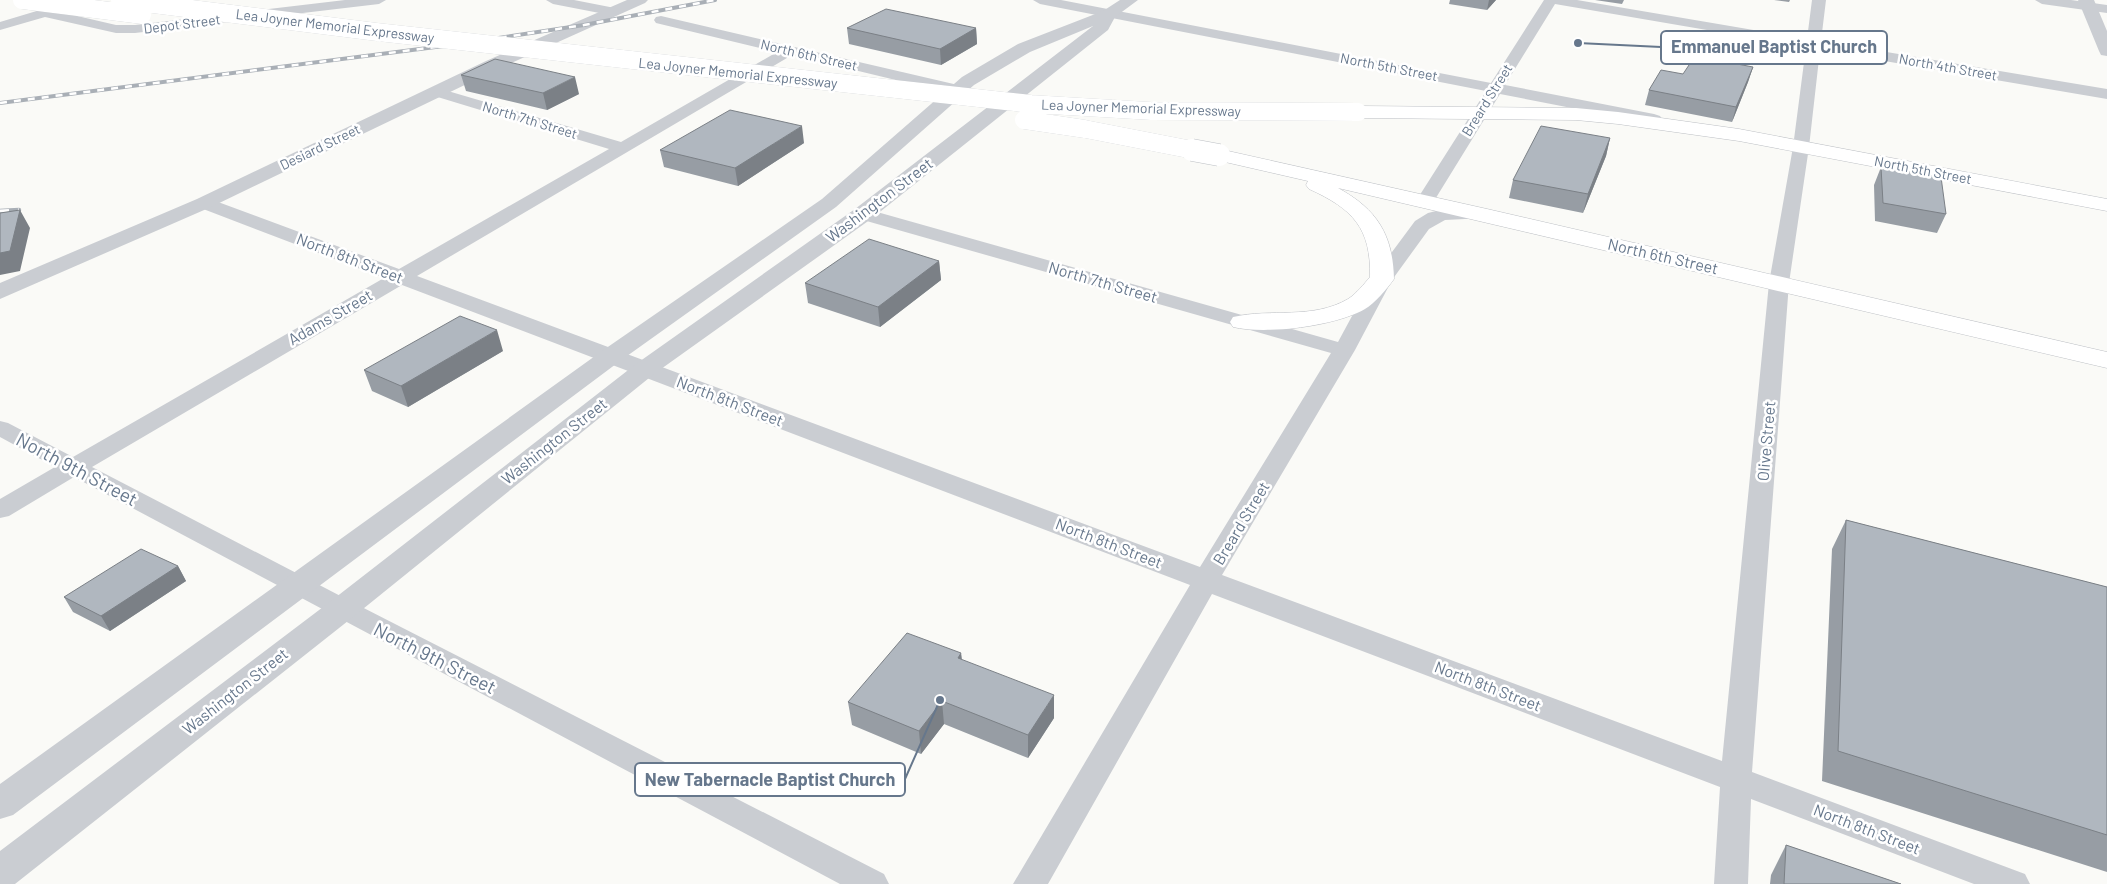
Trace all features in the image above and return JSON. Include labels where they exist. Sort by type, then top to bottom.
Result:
[{"type":"main road","name":"Lea Joyner Memorial Expressway","points":[[22,0],[317,38],[1018,120],[1085,129],[1219,155]]},
{"type":"main road","name":"Lea Joyner Memorial Expressway","points":[[120,0],[377,32],[985,100],[1150,111],[1358,112]]},
{"type":"main road","name":"North 5th Street","points":[[1358,112],[1480,112],[1584,115],[1739,136],[2107,205]]},
{"type":"main road","name":"North 6th Street","points":[[1219,155],[1487,215],[2107,360]]},
{"type":"main road","points":[[1242,322],[1294,321],[1325,316],[1357,304],[1382,279],[1380,246],[1371,227],[1349,204],[1324,188],[1275,168]]},
{"type":"street","points":[[0,26],[85,0]]},
{"type":"street","name":"Depot Street","points":[[45,13],[116,28],[136,29],[379,0]]},
{"type":"street","points":[[553,0],[615,12]]},
{"type":"street","name":"Desiard Street","points":[[0,292],[204,203],[492,65],[640,0]]},
{"type":"street","name":"North 5th Street","points":[[1040,0],[1119,7],[1494,87],[1739,136]]},
{"type":"street","name":"North 4th Street","points":[[1552,0],[2107,94]]},
{"type":"street","name":"Breard Street","points":[[1425,201],[1494,87],[1552,0]]},
{"type":"street","name":"Olive Street","points":[[1730,884],[1736,780],[1779,283],[1801,147],[1819,0]]},
{"type":"street","points":[[2042,0],[2087,3],[2107,10]]},
{"type":"street","points":[[2087,3],[2107,51]]},
{"type":"street","name":"Washington Street","points":[[0,804],[611,356],[828,203],[968,81],[1024,48],[1119,7]]},
{"type":"street","name":"Washington Street","points":[[0,873],[342,609],[645,369],[863,214],[1102,28],[1119,7]]},
{"type":"street","name":"North 6th Street","points":[[661,20],[958,90]]},
{"type":"street","name":"Adams Street","points":[[0,510],[791,50]]},
{"type":"street","name":"North 7th Street","points":[[436,92],[624,148]]},
{"type":"street","name":"North 8th Street","points":[[204,203],[2013,884]]},
{"type":"street","name":"Breard Street","points":[[1030,884],[1206,580],[1344,350],[1382,279],[1422,225],[1430,218],[1449,213],[1487,215]]},
{"type":"street","name":"North 7th Street","points":[[863,214],[1344,350]]},
{"type":"street","name":"North 9th Street","points":[[0,428],[342,609],[872,884]]},
{"type":"building","points":[[886,9],[976,28],[940,49],[847,28]]},
{"type":"building","points":[[1695,56],[1753,67],[1736,107],[1649,90],[1661,70],[1683,74]]},
{"type":"building","points":[[495,59],[575,77],[543,93],[461,75]]},
{"type":"building","points":[[730,110],[802,126],[735,168],[660,150]]},
{"type":"building","points":[[1541,126],[1610,138],[1588,194],[1513,180]]},
{"type":"building","points":[[1881,167],[1941,177],[1946,214],[1883,203]]},
{"type":"building","points":[[20,210],[10,251],[0,253],[0,213]]},
{"type":"building","points":[[869,239],[939,261],[878,307],[805,283]]},
{"type":"building","points":[[460,316],[497,330],[401,386],[364,370]]},
{"type":"building","points":[[1846,520],[2107,587],[2107,835],[1838,751]]},
{"type":"building","points":[[141,549],[178,566],[101,616],[64,597]]},
{"type":"building","points":[[907,633],[961,653],[958,658],[1054,695],[1028,735],[942,701],[919,731],[848,702]]},
{"type":"building","points":[[1786,845],[1901,884],[1784,884]]},
{"type":"railway","points":[[0,103],[459,44],[584,25],[715,0]]},
{"type":"railway","points":[[0,211],[19,210]]},
{"type":"place","name":"Emmanuel Baptist Church","points":[[1578,43]]},
{"type":"place","name":"New Tabernacle Baptist Church","points":[[940,700]]}]
